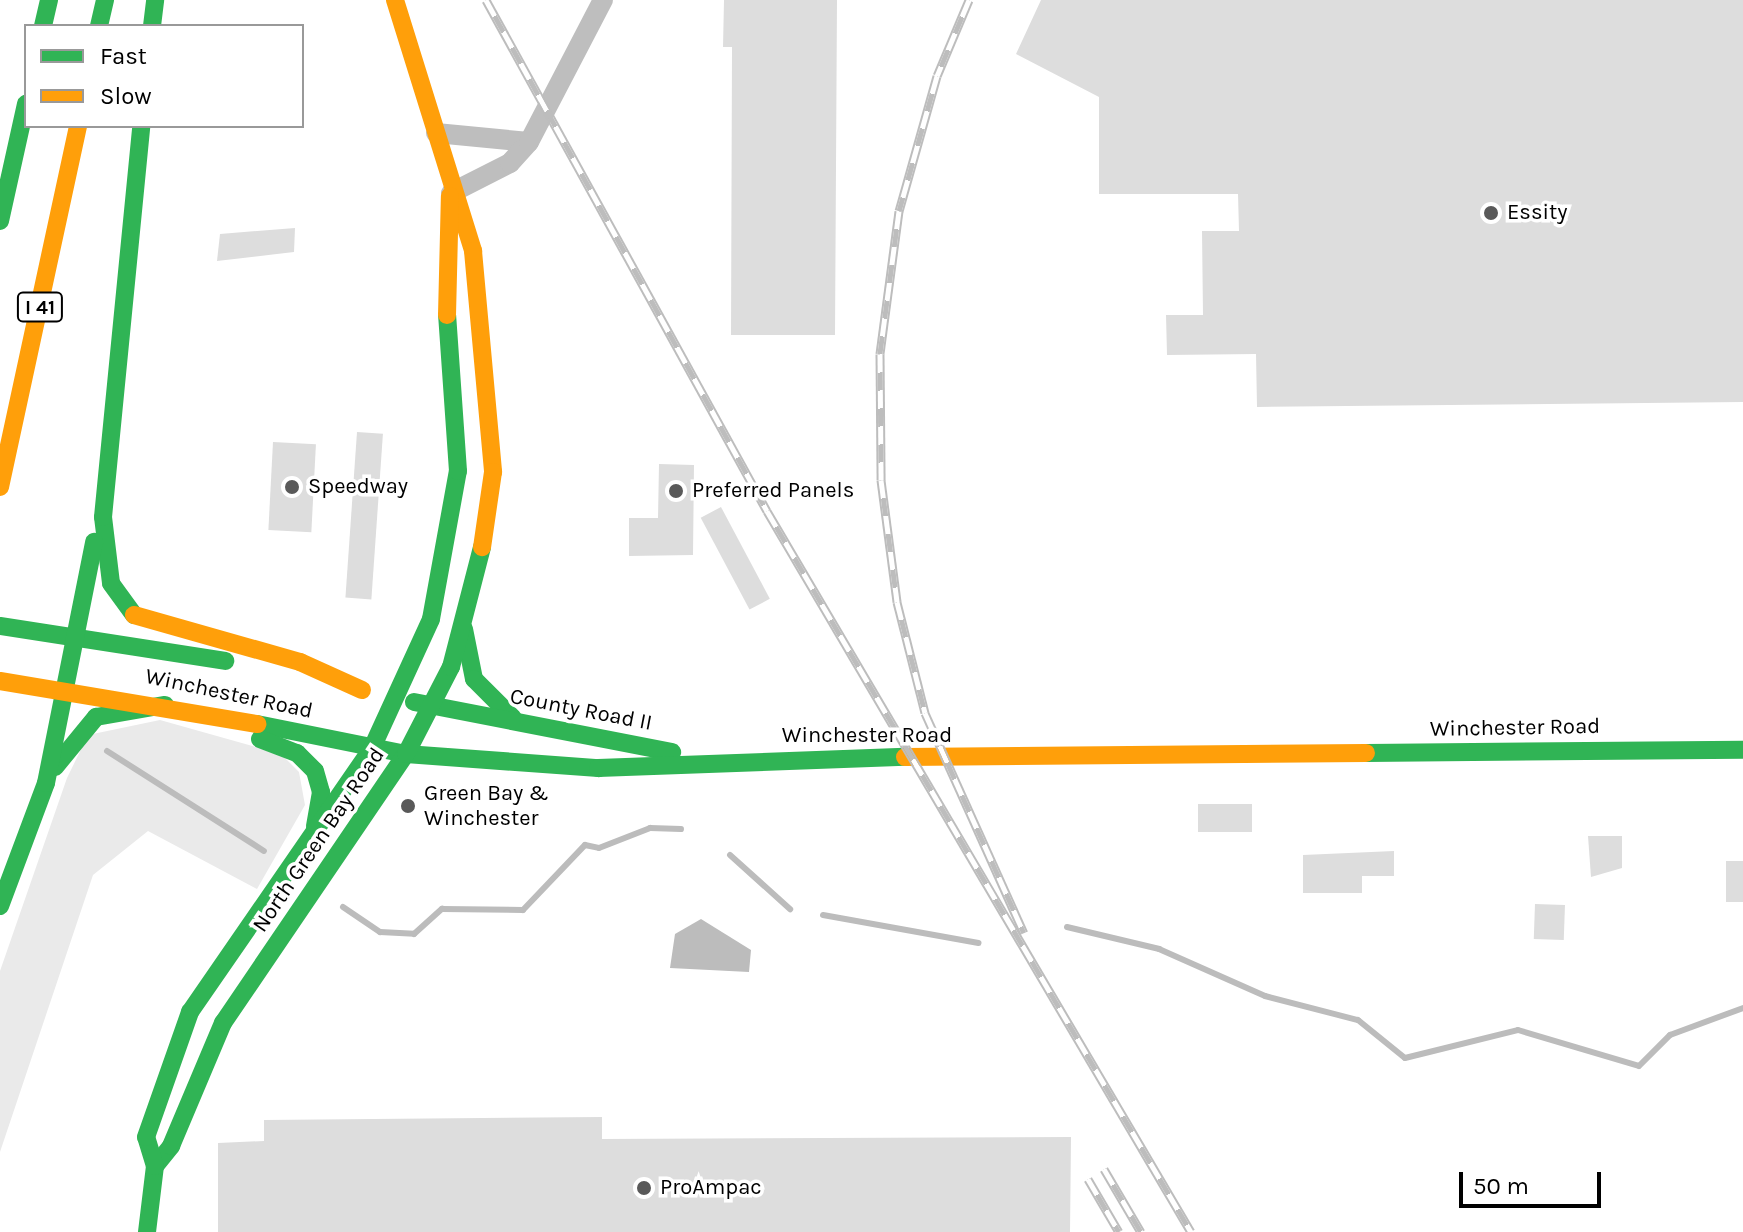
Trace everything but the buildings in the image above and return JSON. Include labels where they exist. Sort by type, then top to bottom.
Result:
[{"type":"main road","points":[[43,24],[49,0]]},
{"type":"main road","points":[[99,24],[105,0]]},
{"type":"main road","points":[[152,24],[155,0]]},
{"type":"main road","name":"North Green Bay Road","points":[[155,1166],[171,1146],[223,1023],[406,754],[433,706],[464,628],[487,527],[492,456],[473,251],[451,193],[395,0]]},
{"type":"main road","points":[[0,221],[24,113]]},
{"type":"main road","name":"I 41","points":[[0,487],[78,128]]},
{"type":"main road","points":[[0,906],[46,783],[103,517],[141,128]]},
{"type":"main road","name":"North Green Bay Road","points":[[147,1232],[155,1166],[146,1137],[190,1012],[372,748],[431,619],[453,525],[458,409],[443,255],[451,193]]},
{"type":"main road","points":[[103,517],[111,583],[137,619],[300,662],[362,690]]},
{"type":"main road","name":"Winchester Road","points":[[0,626],[79,634],[433,706]]},
{"type":"main road","points":[[464,628],[482,694],[520,723]]},
{"type":"main road","name":"Winchester Road","points":[[0,681],[68,687],[406,754],[598,768],[720,759],[1743,750]]},
{"type":"main road","points":[[46,783],[96,717],[171,706],[309,763],[321,792],[313,835]]},
{"type":"main road","name":"County Road II","points":[[433,706],[720,759]]},
{"type":"street","points":[[451,193],[510,163],[529,142],[603,0]]},
{"type":"street","points":[[436,133],[529,142]]},
{"type":"shaded area","points":[[160,720],[281,754],[299,772],[305,805],[257,889],[148,831],[93,875],[0,1152],[0,971],[67,778],[88,735]]},
{"type":"shaded area","points":[[701,919],[751,950],[749,972],[670,968],[675,934]]},
{"type":"waterway","points":[[107,751],[264,851]]},
{"type":"waterway","points":[[343,907],[380,932],[414,934],[442,909],[523,910],[585,845],[599,848],[650,828],[681,829]]},
{"type":"waterway","points":[[730,855],[790,909]]},
{"type":"waterway","points":[[823,915],[978,943]]},
{"type":"waterway","points":[[1067,927],[1159,949],[1265,996],[1358,1020],[1405,1058],[1518,1030],[1639,1066],[1670,1035],[1743,1008]]},
{"type":"railway","points":[[486,0],[767,511],[1191,1232]]},
{"type":"railway","points":[[969,0],[937,76],[899,211],[880,354],[881,480],[897,602],[925,713],[1024,933]]},
{"type":"railway","points":[[1104,1169],[1141,1232]]},
{"type":"railway","points":[[1088,1179],[1119,1232]]},
{"type":"traffic: fast","points":[[43,24],[49,0]]},
{"type":"traffic: fast","points":[[99,24],[105,0]]},
{"type":"traffic: fast","points":[[152,24],[155,0]]},
{"type":"traffic: fast","points":[[0,221],[24,113]]},
{"type":"traffic: fast","points":[[134,615],[111,583],[103,517],[141,128]]},
{"type":"traffic: fast","points":[[147,1232],[155,1166],[146,1137],[190,1012],[372,748],[431,619],[458,471],[447,315]]},
{"type":"traffic: fast","points":[[0,906],[46,783],[94,542]]},
{"type":"traffic: fast","points":[[155,1166],[171,1146],[223,1023],[406,754],[451,667],[482,547]]},
{"type":"traffic: fast","points":[[0,626],[225,661]]},
{"type":"traffic: fast","points":[[464,629],[474,679],[513,718]]},
{"type":"traffic: fast","points":[[414,702],[672,752]]},
{"type":"traffic: fast","points":[[55,767],[96,717],[165,705]]},
{"type":"traffic: fast","points":[[257,724],[406,754],[598,768],[905,757]]},
{"type":"traffic: fast","points":[[260,739],[297,753],[315,771],[321,792],[315,826]]},
{"type":"traffic: fast","points":[[1366,753],[1743,750]]},
{"type":"traffic: slow","points":[[395,0],[473,251],[493,472],[482,547]]},
{"type":"traffic: slow","points":[[0,487],[78,128]]},
{"type":"traffic: slow","points":[[447,315],[450,196]]},
{"type":"traffic: slow","points":[[134,615],[300,662],[362,690]]},
{"type":"traffic: slow","points":[[0,681],[257,724]]},
{"type":"traffic: slow","points":[[905,757],[1366,753]]},
{"type":"place","name":"Essity","points":[[1491,213]]},
{"type":"place","name":"Speedway","points":[[292,487]]},
{"type":"place","name":"Preferred Panels","points":[[676,491]]},
{"type":"place","name":"Green Bay & Winchester","points":[[408,806]]},
{"type":"place","name":"ProAmpac","points":[[644,1188]]}]
